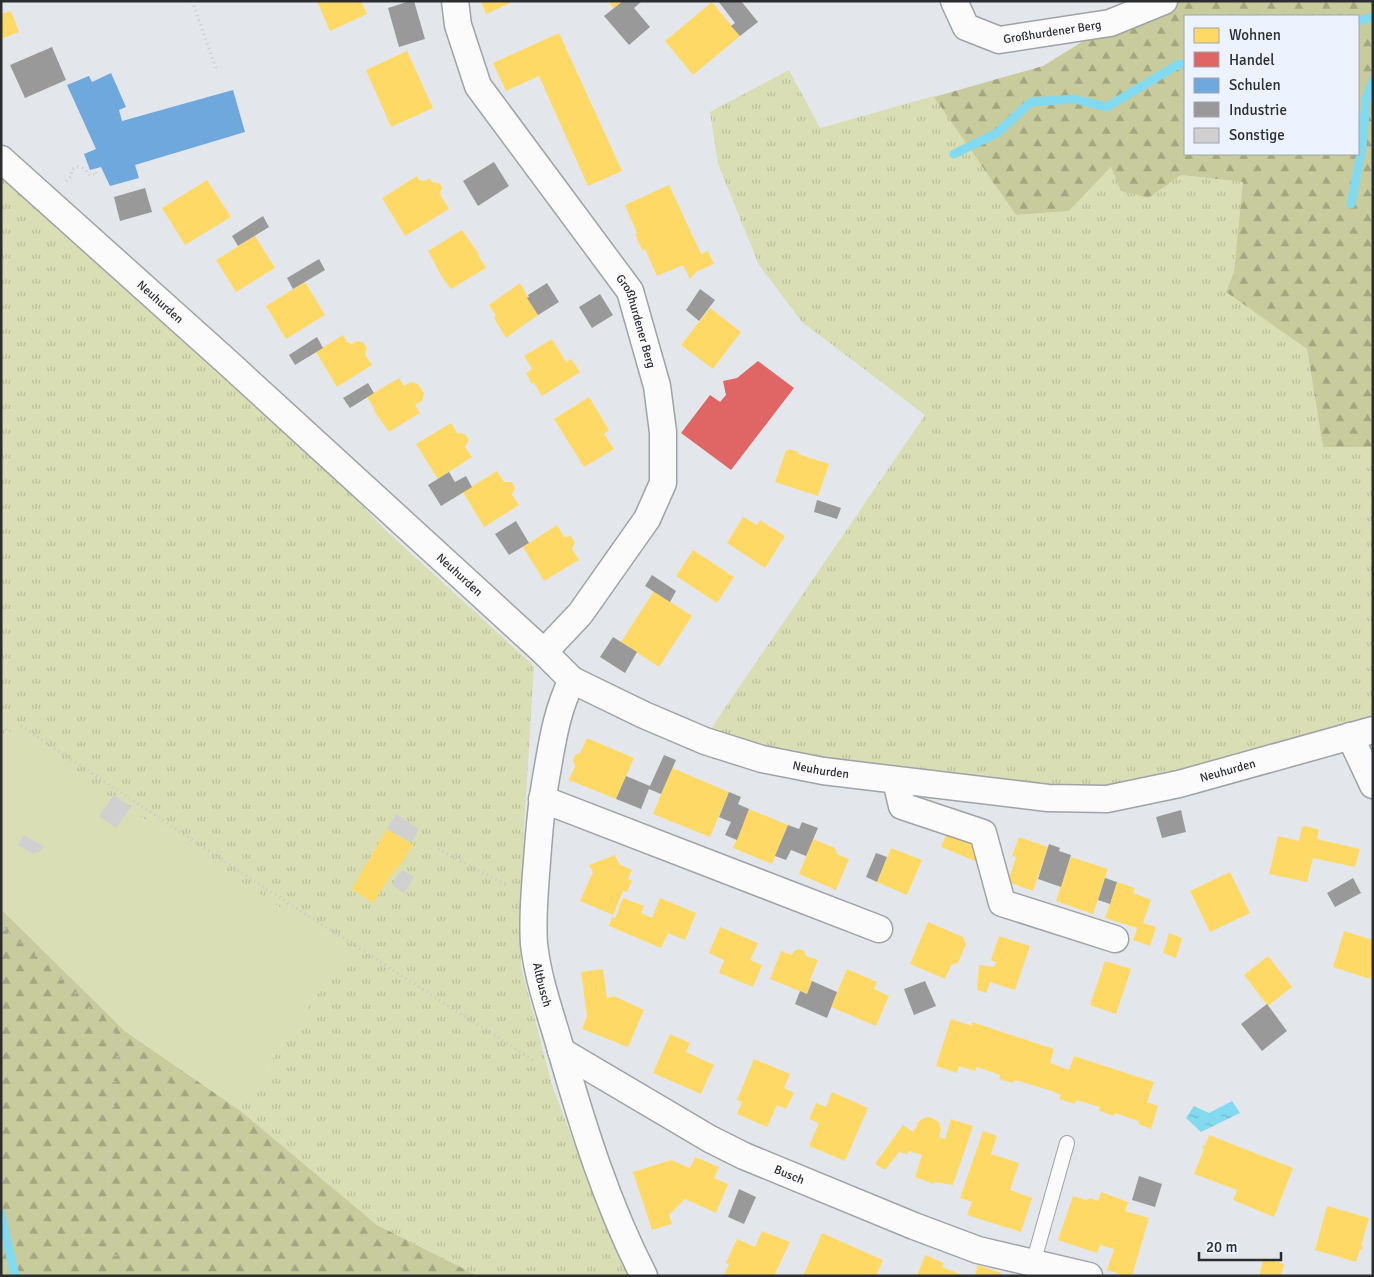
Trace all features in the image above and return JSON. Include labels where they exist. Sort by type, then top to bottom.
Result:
[{"type":"street","name":"Großhurdener Berg","points":[[455,1],[458,25],[478,86],[630,291],[657,386],[663,432],[663,483],[647,520],[580,614],[544,652]]},
{"type":"street","name":"Großhurdener Berg","points":[[954,1],[966,28],[1000,40],[1110,23],[1164,1]]},
{"type":"street","points":[[1,160],[46,200]]},
{"type":"street","name":"Neuhurden","points":[[46,200],[225,360],[544,652],[572,680],[644,715],[714,744],[762,759],[823,771],[896,781],[1048,798],[1106,799],[1179,784],[1362,733],[1373,785]]},
{"type":"street","name":"Altbusch","points":[[572,680],[556,718],[542,799],[534,898],[534,943],[543,990],[594,1160],[627,1243],[644,1276]]},
{"type":"street","points":[[896,781],[902,806],[983,833],[1002,903],[1115,939]]},
{"type":"street","points":[[542,799],[880,929]]},
{"type":"street","name":"Busch","points":[[561,1051],[710,1139],[744,1156],[914,1226],[1032,1269],[1089,1276]]},
{"type":"lane","points":[[1032,1269],[1067,1143]]},
{"type":"path","points":[[192,1],[217,71]]},
{"type":"path","points":[[46,200],[71,177],[72,169],[78,167],[85,169],[90,176],[96,174],[94,169]]},
{"type":"path","points":[[21,726],[360,950],[527,1057],[569,1081]]},
{"type":"path","points":[[438,849],[534,898]]},
{"type":"path","points":[[1,926],[50,967],[120,1040],[259,1168],[388,1254],[409,1276]]},
{"type":"path","points":[[119,1276],[107,1200],[114,1087],[120,1040]]},
{"type":"green space","points":[[1168,1],[1373,1],[1373,447],[1323,447],[1307,349],[1226,292],[1234,272],[1243,182],[1181,175],[1149,198],[1121,191],[1111,167],[1069,211],[1016,215],[934,97],[1043,66],[1111,24]]},
{"type":"green space","points":[[789,70],[820,128],[934,96],[1016,215],[1069,211],[1111,167],[1149,198],[1181,175],[1244,182],[1234,272],[1227,292],[1307,349],[1323,447],[1373,447],[1373,730],[1107,799],[705,741],[716,721],[925,415],[802,322],[759,265],[718,164],[710,112]]},
{"type":"green space","points":[[1,159],[225,360],[382,527],[534,666],[524,829],[521,966],[552,1085],[606,1228],[630,1276],[478,1276],[377,1225],[238,1109],[347,951],[7,730],[1,738]]},
{"type":"green space","points":[[7,730],[347,951],[238,1109],[125,1031],[1,909],[1,738]]},
{"type":"green space","points":[[1,909],[125,1031],[238,1109],[377,1225],[478,1276],[1,1276]]},
{"type":"water","points":[[1232,1101],[1240,1113],[1201,1132],[1186,1118],[1194,1106],[1209,1113]]},
{"type":"building: Wohnen","points":[[317,1],[361,1],[367,14],[330,31]]},
{"type":"building: Wohnen","points":[[481,1],[515,1],[486,14]]},
{"type":"building: Wohnen","points":[[608,1],[623,1],[614,9]]},
{"type":"building: Wohnen","points":[[712,2],[740,36],[693,75],[665,41]]},
{"type":"building: Wohnen","points":[[11,11],[19,32],[1,39],[1,14]]},
{"type":"building: Wohnen","points":[[559,33],[622,171],[588,186],[539,76],[506,91],[493,63]]},
{"type":"building: Wohnen","points":[[407,51],[433,108],[391,127],[366,70]]},
{"type":"building: Wohnen","points":[[417,176],[419,180],[425,181],[430,178],[432,182],[439,183],[442,187],[440,194],[449,209],[405,236],[382,198]]},
{"type":"building: Wohnen","points":[[207,180],[231,217],[185,245],[162,208]]},
{"type":"building: Wohnen","points":[[669,185],[701,254],[708,251],[714,264],[696,272],[690,279],[683,265],[657,276],[645,249],[642,250],[625,205]]},
{"type":"building: Wohnen","points":[[462,230],[479,254],[486,268],[451,289],[428,251]]},
{"type":"building: Wohnen","points":[[255,236],[275,268],[236,292],[216,260]]},
{"type":"building: Wohnen","points":[[305,282],[325,315],[286,339],[266,306]]},
{"type":"building: Wohnen","points":[[520,283],[538,315],[506,338],[494,318],[496,316],[489,305]]},
{"type":"building: Wohnen","points":[[710,308],[741,332],[713,369],[681,345]]},
{"type":"building: Wohnen","points":[[343,335],[347,342],[352,344],[356,341],[363,342],[367,348],[365,355],[372,365],[337,387],[316,352]]},
{"type":"building: Wohnen","points":[[552,339],[566,362],[571,359],[580,372],[542,396],[526,373],[532,369],[524,356]]},
{"type":"building: Wohnen","points":[[399,378],[404,386],[411,382],[418,384],[424,393],[422,401],[415,405],[420,413],[389,432],[374,411],[367,397]]},
{"type":"building: Wohnen","points":[[589,397],[609,430],[604,434],[614,449],[584,467],[554,419]]},
{"type":"building: Wohnen","points":[[451,423],[458,434],[465,434],[469,440],[465,447],[472,457],[438,479],[416,444]]},
{"type":"building: Wohnen","points":[[789,449],[799,452],[798,454],[829,464],[818,496],[775,482],[786,450],[788,451]]},
{"type":"building: Wohnen","points":[[497,471],[504,482],[512,482],[515,488],[512,495],[519,505],[484,527],[463,492]]},
{"type":"building: Wohnen","points":[[743,517],[757,525],[760,520],[785,536],[765,568],[727,543]]},
{"type":"building: Wohnen","points":[[557,525],[564,537],[571,536],[575,543],[572,549],[579,560],[544,581],[523,547]]},
{"type":"building: Wohnen","points":[[693,550],[734,577],[717,603],[676,576]]},
{"type":"building: Wohnen","points":[[654,591],[692,616],[659,667],[621,642]]},
{"type":"building: Wohnen","points":[[587,738],[634,758],[616,799],[569,780],[575,766],[573,760],[575,755],[580,753]]},
{"type":"building: Wohnen","points":[[672,768],[729,792],[710,837],[653,814]]},
{"type":"building: Wohnen","points":[[749,809],[788,825],[772,864],[733,848]]},
{"type":"building: Wohnen","points":[[1305,826],[1319,830],[1317,839],[1360,849],[1355,867],[1313,858],[1307,882],[1269,874],[1278,836],[1299,841],[1302,827]]},
{"type":"building: Wohnen","points":[[387,829],[413,845],[373,903],[352,889]]},
{"type":"building: Wohnen","points":[[947,833],[970,840],[981,849],[975,861],[941,847]]},
{"type":"building: Wohnen","points":[[1019,837],[1048,847],[1033,891],[1008,882],[1016,857],[1012,856]]},
{"type":"building: Wohnen","points":[[813,839],[835,848],[837,854],[849,859],[836,890],[799,874]]},
{"type":"building: Wohnen","points":[[891,848],[922,860],[907,895],[877,882]]},
{"type":"building: Wohnen","points":[[615,855],[619,864],[632,870],[628,879],[632,881],[627,892],[623,891],[613,915],[580,901],[593,872],[589,865]]},
{"type":"building: Wohnen","points":[[1071,857],[1108,869],[1093,914],[1056,901]]},
{"type":"building: Wohnen","points":[[1230,872],[1250,913],[1210,932],[1190,891]]},
{"type":"building: Wohnen","points":[[1117,882],[1135,888],[1133,893],[1151,900],[1143,923],[1156,927],[1150,946],[1133,940],[1137,928],[1105,918]]},
{"type":"building: Wohnen","points":[[623,898],[644,906],[641,913],[652,918],[660,898],[696,913],[685,940],[668,933],[661,948],[609,926],[612,917],[615,918]]},
{"type":"building: Wohnen","points":[[928,922],[963,937],[966,944],[958,963],[951,965],[945,979],[910,964]]},
{"type":"building: Wohnen","points":[[720,927],[758,943],[750,960],[762,965],[753,987],[719,973],[724,960],[709,953]]},
{"type":"building: Wohnen","points":[[1344,931],[1373,940],[1373,970],[1370,979],[1333,967]]},
{"type":"building: Wohnen","points":[[1169,933],[1182,938],[1176,958],[1163,953]]},
{"type":"building: Wohnen","points":[[999,936],[1030,946],[1015,990],[990,982],[986,993],[977,990],[979,965],[994,967],[996,962],[991,960]]},
{"type":"building: Wohnen","points":[[799,949],[804,951],[806,956],[818,960],[807,994],[770,979],[781,951],[792,955],[794,951]]},
{"type":"building: Wohnen","points":[[1268,956],[1292,987],[1268,1006],[1244,975]]},
{"type":"building: Wohnen","points":[[1105,961],[1131,969],[1116,1014],[1090,1005]]},
{"type":"building: Wohnen","points":[[603,969],[607,998],[614,996],[644,1010],[628,1047],[582,1029],[587,1016],[581,972]]},
{"type":"building: Wohnen","points":[[847,969],[877,982],[874,989],[889,996],[876,1026],[831,1007]]},
{"type":"building: Wohnen","points":[[951,1019],[972,1026],[972,1022],[1054,1049],[1050,1063],[1069,1070],[1074,1056],[1154,1082],[1147,1102],[1158,1106],[1151,1129],[1138,1124],[1139,1121],[1115,1113],[1114,1116],[1099,1111],[1100,1107],[1076,1100],[1075,1104],[1059,1099],[1061,1095],[1052,1091],[1015,1080],[1013,1083],[999,1079],[1000,1075],[977,1067],[975,1071],[959,1066],[957,1073],[936,1066]]},
{"type":"building: Wohnen","points":[[670,1034],[690,1043],[686,1052],[714,1065],[701,1094],[653,1073]]},
{"type":"building: Wohnen","points":[[754,1059],[790,1074],[784,1088],[794,1093],[786,1109],[777,1105],[767,1127],[737,1114],[742,1102],[737,1100]]},
{"type":"building: Wohnen","points":[[832,1092],[868,1108],[845,1161],[809,1146],[819,1123],[809,1119],[816,1103],[826,1107]]},
{"type":"building: Wohnen","points":[[930,1117],[939,1122],[941,1130],[939,1137],[945,1139],[951,1119],[973,1126],[953,1185],[934,1182],[934,1184],[915,1177],[922,1155],[909,1151],[907,1154],[899,1152],[885,1170],[875,1164],[903,1125],[913,1132],[918,1122]]},
{"type":"building: Wohnen","points":[[983,1131],[997,1136],[991,1154],[1019,1163],[1010,1190],[1032,1198],[1021,1232],[967,1215],[972,1202],[960,1198]]},
{"type":"building: Wohnen","points":[[1209,1135],[1293,1168],[1274,1217],[1233,1200],[1237,1190],[1194,1174],[1204,1149],[1202,1148],[1203,1145],[1205,1146]]},
{"type":"building: Wohnen","points":[[695,1157],[719,1167],[714,1178],[728,1184],[716,1213],[685,1199],[669,1215],[672,1224],[652,1230],[633,1172],[671,1160],[690,1168]]},
{"type":"building: Wohnen","points":[[1101,1192],[1128,1202],[1125,1211],[1149,1218],[1132,1276],[1107,1270],[1114,1249],[1100,1245],[1097,1253],[1058,1240],[1073,1196],[1086,1200],[1091,1198],[1098,1201]]},
{"type":"building: Wohnen","points":[[1327,1206],[1369,1218],[1361,1246],[1363,1246],[1362,1250],[1360,1249],[1356,1262],[1315,1250]]},
{"type":"building: Wohnen","points":[[762,1231],[790,1242],[774,1276],[724,1276],[729,1264],[726,1263],[737,1239],[755,1247]]},
{"type":"building: Wohnen","points":[[822,1233],[883,1260],[876,1276],[803,1276]]},
{"type":"building: Wohnen","points":[[925,1255],[944,1263],[942,1267],[965,1276],[917,1276]]},
{"type":"building: Wohnen","points":[[1264,1258],[1284,1264],[1281,1276],[1259,1276]]},
{"type":"building: Wohnen","points":[[978,1265],[1001,1273],[1000,1276],[974,1276]]},
{"type":"building: Handel","points":[[758,361],[794,388],[731,470],[681,433],[710,395],[720,402],[726,395],[723,381],[737,378]]},
{"type":"building: Schulen","points":[[111,73],[126,107],[119,110],[122,121],[233,90],[245,132],[135,165],[139,178],[110,186],[101,167],[90,170],[84,154],[96,149],[67,85],[89,76],[92,82]]},
{"type":"building: Industrie","points":[[414,1],[425,39],[399,47],[388,8]]},
{"type":"building: Industrie","points":[[623,1],[642,1],[634,8],[650,27],[629,45],[604,16]]},
{"type":"building: Industrie","points":[[718,1],[741,1],[758,22],[740,36],[731,26],[735,23]]},
{"type":"building: Industrie","points":[[52,47],[66,80],[25,98],[10,65]]},
{"type":"building: Industrie","points":[[494,162],[509,186],[478,206],[463,181]]},
{"type":"building: Industrie","points":[[145,188],[152,212],[120,221],[114,197]]},
{"type":"building: Industrie","points":[[263,216],[269,227],[238,246],[232,236]]},
{"type":"building: Industrie","points":[[319,259],[325,270],[293,289],[287,278]]},
{"type":"building: Industrie","points":[[547,283],[559,302],[538,315],[527,298],[529,297],[528,295]]},
{"type":"building: Industrie","points":[[700,289],[715,300],[699,321],[686,310]]},
{"type":"building: Industrie","points":[[600,294],[613,315],[592,328],[579,307]]},
{"type":"building: Industrie","points":[[317,337],[323,348],[295,365],[289,355]]},
{"type":"building: Industrie","points":[[368,383],[374,393],[350,408],[343,398]]},
{"type":"building: Industrie","points":[[449,472],[455,482],[466,476],[472,487],[441,506],[428,485]]},
{"type":"building: Industrie","points":[[817,500],[841,508],[837,519],[814,512]]},
{"type":"building: Industrie","points":[[516,521],[529,543],[509,555],[495,534]]},
{"type":"building: Industrie","points":[[652,575],[676,591],[670,602],[645,586]]},
{"type":"building: Industrie","points":[[613,637],[637,652],[625,673],[600,657]]},
{"type":"building: Industrie","points":[[664,755],[676,760],[661,794],[649,789],[641,809],[616,799],[626,776],[650,786]]},
{"type":"building: Industrie","points":[[729,792],[741,797],[738,804],[749,809],[737,840],[725,835],[731,822],[719,817]]},
{"type":"building: Industrie","points":[[1181,810],[1186,832],[1162,838],[1156,817]]},
{"type":"building: Industrie","points":[[802,822],[818,828],[806,856],[791,850],[786,860],[775,856],[788,825],[799,829]]},
{"type":"building: Industrie","points":[[1049,844],[1060,848],[1059,851],[1071,855],[1061,887],[1038,879]]},
{"type":"building: Industrie","points":[[876,853],[887,857],[877,882],[866,877]]},
{"type":"building: Industrie","points":[[1105,878],[1117,882],[1110,904],[1098,900]]},
{"type":"building: Industrie","points":[[1353,878],[1361,893],[1335,907],[1327,893]]},
{"type":"building: Industrie","points":[[812,981],[837,992],[827,1018],[795,1004],[800,991],[807,994]]},
{"type":"building: Industrie","points":[[925,981],[936,1006],[914,1015],[904,989]]},
{"type":"building: Industrie","points":[[1267,1004],[1287,1031],[1262,1051],[1241,1024]]},
{"type":"building: Industrie","points":[[1139,1176],[1162,1184],[1155,1207],[1132,1200]]},
{"type":"building: Industrie","points":[[739,1189],[756,1197],[744,1224],[728,1217]]},
{"type":"building: Sonstige","points":[[114,795],[131,807],[116,828],[99,816]]},
{"type":"building: Sonstige","points":[[396,814],[419,829],[411,842],[387,829]]},
{"type":"building: Sonstige","points":[[23,835],[44,846],[42,850],[33,854],[18,845]]},
{"type":"building: Sonstige","points":[[402,870],[414,877],[404,893],[392,885]]},
{"type":"waterway","points":[[1359,21],[1373,17]]},
{"type":"waterway","points":[[954,154],[997,133],[1031,102],[1074,99],[1107,107],[1179,64],[1184,65]]},
{"type":"waterway","points":[[1351,204],[1362,148],[1366,99],[1373,80]]},
{"type":"waterway","points":[[1,1214],[15,1276]]}]
